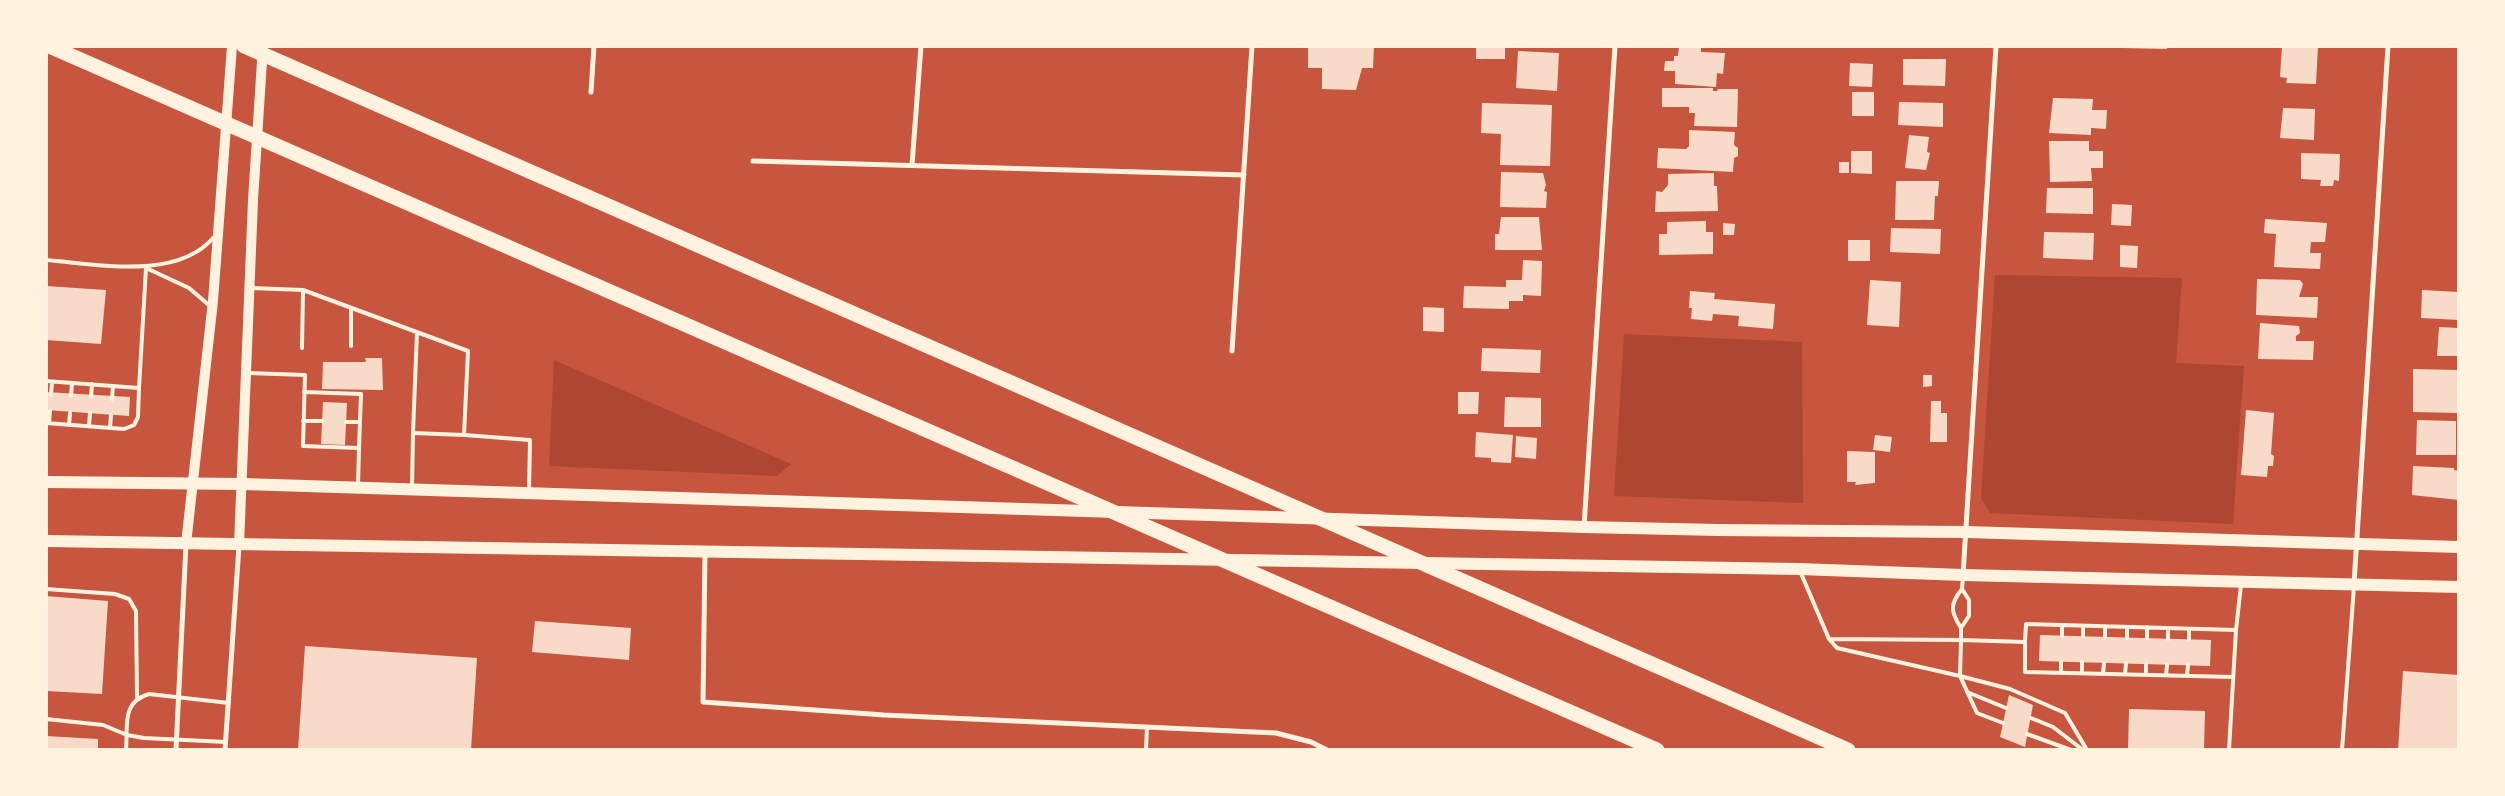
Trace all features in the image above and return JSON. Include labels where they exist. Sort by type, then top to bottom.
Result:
[{"type":"highway","points":[[50,46],[279,148],[1658,750]]},
{"type":"highway","points":[[244,46],[1841,748]]},
{"type":"main road","points":[[186,544],[212,308],[232,46]]},
{"type":"main road","points":[[239,545],[248,373],[253,200],[263,46]]},
{"type":"main road","points":[[47,481],[529,492],[1584,527],[1966,532],[2459,547]]},
{"type":"main road","points":[[46,541],[1799,569],[1963,575],[2459,586]]},
{"type":"street","points":[[591,92],[594,46]]},
{"type":"street","points":[[912,165],[921,46]]},
{"type":"street","points":[[1232,351],[1252,46]]},
{"type":"street","points":[[1584,527],[1615,46]]},
{"type":"street","points":[[1963,575],[1996,46]]},
{"type":"street","points":[[2354,584],[2388,46]]},
{"type":"street","points":[[753,161],[1244,175]]},
{"type":"street","points":[[176,750],[186,544]]},
{"type":"street","points":[[225,750],[239,545]]},
{"type":"street","points":[[705,552],[703,702],[884,714],[1276,733],[1310,742],[1327,750]]},
{"type":"lane","points":[[46,260],[146,268],[192,255],[206,247],[218,234]]},
{"type":"lane","points":[[146,268],[189,288],[202,297],[212,308]]},
{"type":"lane","points":[[50,411],[47,423],[124,429],[134,425],[138,417],[146,268]]},
{"type":"lane","points":[[251,288],[303,290],[468,351],[464,435]]},
{"type":"lane","points":[[302,348],[303,290]]},
{"type":"lane","points":[[351,308],[351,346]]},
{"type":"lane","points":[[412,489],[416,332]]},
{"type":"lane","points":[[248,373],[305,376],[303,446],[359,448]]},
{"type":"lane","points":[[46,382],[139,388]]},
{"type":"lane","points":[[51,395],[52,382]]},
{"type":"lane","points":[[71,396],[72,383]]},
{"type":"lane","points":[[92,384],[92,397]]},
{"type":"lane","points":[[112,399],[113,386]]},
{"type":"lane","points":[[304,392],[361,394],[358,488]]},
{"type":"lane","points":[[69,425],[70,413]]},
{"type":"lane","points":[[89,426],[90,414]]},
{"type":"lane","points":[[110,428],[111,415]]},
{"type":"lane","points":[[303,421],[322,421]]},
{"type":"lane","points":[[346,422],[360,422]]},
{"type":"lane","points":[[413,432],[530,440],[529,492]]},
{"type":"lane","points":[[1799,569],[1829,639],[1838,648],[2010,689],[2065,713],[2087,750]]},
{"type":"lane","points":[[1963,575],[1962,589],[1954,600],[1953,615],[1961,628],[1960,676],[1976,713],[2003,723]]},
{"type":"lane","points":[[2229,750],[2236,630],[2242,581]]},
{"type":"lane","points":[[2342,750],[2354,584]]},
{"type":"lane","points":[[1961,628],[1969,616],[1969,600],[1962,589]]},
{"type":"lane","points":[[46,590],[115,594],[129,599],[136,612],[137,697],[128,711],[126,750]]},
{"type":"lane","points":[[2233,677],[2025,672],[2026,624],[2236,630]]},
{"type":"lane","points":[[2062,625],[2062,636]]},
{"type":"lane","points":[[2083,626],[2083,636]]},
{"type":"lane","points":[[2105,626],[2105,637]]},
{"type":"lane","points":[[2127,627],[2127,638]]},
{"type":"lane","points":[[2147,627],[2147,638]]},
{"type":"lane","points":[[2168,628],[2168,639]]},
{"type":"lane","points":[[2189,629],[2189,639]]},
{"type":"lane","points":[[1829,639],[2025,642]]},
{"type":"lane","points":[[2061,662],[2061,672]]},
{"type":"lane","points":[[2082,662],[2082,673]]},
{"type":"lane","points":[[2104,663],[2104,674]]},
{"type":"lane","points":[[2125,674],[2126,664]]},
{"type":"lane","points":[[2146,664],[2146,675]]},
{"type":"lane","points":[[2166,675],[2167,665]]},
{"type":"lane","points":[[2188,665],[2188,676]]},
{"type":"lane","points":[[1968,692],[2006,708]]},
{"type":"lane","points":[[137,697],[149,694],[228,703]]},
{"type":"lane","points":[[2031,718],[2053,727],[2083,750]]},
{"type":"lane","points":[[46,719],[103,725],[127,735],[226,742]]},
{"type":"lane","points":[[1146,750],[1147,726]]},
{"type":"lane","points":[[2027,734],[2071,750]]},
{"type":"shaded area","points":[[1995,275],[2182,278],[2176,363],[2244,366],[2233,524],[1990,513],[1981,498]]},
{"type":"shaded area","points":[[1624,334],[1802,342],[1803,503],[1614,496]]},
{"type":"shaded area","points":[[554,360],[791,464],[777,476],[549,466]]},
{"type":"building","points":[[1308,46],[1374,46],[1373,68],[1362,68],[1356,90],[1322,89],[1322,68],[1308,68]]},
{"type":"building","points":[[1476,46],[1505,46],[1505,59],[1476,59]]},
{"type":"building","points":[[1679,46],[1701,47],[1701,52],[1725,53],[1723,74],[1717,73],[1716,87],[1675,84],[1675,71],[1664,71],[1665,61],[1674,61],[1674,56],[1678,56]]},
{"type":"building","points":[[2122,46],[2167,46],[2167,49],[2122,48]]},
{"type":"building","points":[[2282,46],[2318,46],[2316,84],[2286,83],[2287,78],[2280,77]]},
{"type":"building","points":[[1518,51],[1559,53],[1557,91],[1516,88]]},
{"type":"building","points":[[1903,59],[1946,59],[1945,86],[1903,85]]},
{"type":"building","points":[[1850,63],[1873,64],[1872,87],[1849,86]]},
{"type":"building","points":[[1662,88],[1713,88],[1713,91],[1718,89],[1738,89],[1737,127],[1694,126],[1695,113],[1689,113],[1689,107],[1662,107]]},
{"type":"building","points":[[1852,92],[1874,92],[1874,116],[1852,116]]},
{"type":"building","points":[[2053,98],[2093,99],[2092,110],[2107,110],[2106,129],[2091,128],[2091,135],[2049,133]]},
{"type":"building","points":[[1899,102],[1943,103],[1943,127],[1898,125]]},
{"type":"building","points":[[1482,103],[1552,105],[1550,166],[1500,165],[1501,134],[1481,133]]},
{"type":"building","points":[[2283,108],[2315,109],[2314,140],[2280,138]]},
{"type":"building","points":[[1689,130],[1735,132],[1734,145],[1738,148],[1738,156],[1734,158],[1733,172],[1657,168],[1658,148],[1686,149],[1689,146]]},
{"type":"building","points":[[1909,135],[1929,137],[1927,152],[1930,153],[1926,170],[1905,168]]},
{"type":"building","points":[[2049,141],[2089,141],[2089,151],[2103,151],[2103,168],[2091,168],[2092,181],[2050,182]]},
{"type":"building","points":[[1851,151],[1872,151],[1872,174],[1851,173]]},
{"type":"building","points":[[2301,153],[2340,154],[2339,181],[2334,180],[2333,186],[2320,186],[2321,180],[2301,179]]},
{"type":"building","points":[[1839,162],[1849,162],[1849,173],[1839,173]]},
{"type":"building","points":[[1501,172],[1543,173],[1546,185],[1544,191],[1547,192],[1546,208],[1500,207]]},
{"type":"building","points":[[1714,173],[1714,186],[1717,186],[1718,211],[1655,212],[1656,191],[1662,192],[1668,185],[1668,174]]},
{"type":"building","points":[[1896,181],[1939,181],[1938,196],[1935,196],[1934,220],[1895,220]]},
{"type":"building","points":[[2047,188],[2093,188],[2093,214],[2046,213]]},
{"type":"building","points":[[2112,204],[2132,205],[2131,226],[2111,225]]},
{"type":"building","points":[[1501,217],[1539,217],[1542,250],[1495,250],[1495,234],[1499,234]]},
{"type":"building","points":[[2265,219],[2327,223],[2325,242],[2311,242],[2310,253],[2321,253],[2320,269],[2274,267],[2276,234],[2264,233]]},
{"type":"building","points":[[1706,221],[1706,232],[1713,232],[1713,254],[1659,255],[1659,234],[1667,234],[1667,222]]},
{"type":"building","points":[[1723,223],[1735,224],[1734,235],[1723,235]]},
{"type":"building","points":[[1891,228],[1941,229],[1940,254],[1890,252]]},
{"type":"building","points":[[2044,232],[2094,233],[2093,260],[2043,258]]},
{"type":"building","points":[[1848,240],[1870,240],[1870,261],[1848,261]]},
{"type":"building","points":[[2120,245],[2138,246],[2137,268],[2120,267]]},
{"type":"building","points":[[1523,260],[1542,261],[1541,296],[1523,295],[1523,301],[1509,301],[1509,309],[1463,308],[1464,286],[1506,287],[1506,280],[1522,280]]},
{"type":"building","points":[[2257,279],[2300,280],[2303,284],[2299,297],[2318,297],[2317,318],[2256,315]]},
{"type":"building","points":[[1870,280],[1901,282],[1899,327],[1867,325]]},
{"type":"building","points":[[46,286],[106,290],[101,344],[46,340]]},
{"type":"building","points":[[2422,290],[2459,292],[2459,320],[2421,318]]},
{"type":"building","points":[[1690,291],[1715,293],[1714,299],[1775,304],[1773,329],[1738,326],[1739,316],[1713,314],[1712,321],[1691,319],[1692,308],[1689,308]]},
{"type":"building","points":[[1423,307],[1444,308],[1444,332],[1423,331]]},
{"type":"building","points":[[2260,323],[2299,326],[2300,333],[2296,336],[2296,341],[2314,341],[2313,360],[2258,359]]},
{"type":"building","points":[[2439,327],[2459,328],[2459,356],[2437,356]]},
{"type":"building","points":[[1482,348],[1541,350],[1540,373],[1481,371]]},
{"type":"building","points":[[365,358],[382,358],[383,390],[322,389],[323,362],[366,362]]},
{"type":"building","points":[[2413,369],[2458,370],[2458,413],[2413,412]]},
{"type":"building","points":[[1923,375],[1932,375],[1932,386],[1923,387]]},
{"type":"building","points":[[46,392],[130,397],[129,416],[46,410]]},
{"type":"building","points":[[1458,392],[1479,392],[1478,414],[1458,414]]},
{"type":"building","points":[[1505,397],[1541,398],[1541,427],[1504,427]]},
{"type":"building","points":[[1931,401],[1941,401],[1941,413],[1947,413],[1947,442],[1930,442]]},
{"type":"building","points":[[323,402],[347,403],[345,445],[321,444]]},
{"type":"building","points":[[2246,410],[2274,413],[2271,454],[2274,456],[2273,466],[2268,466],[2267,477],[2241,475]]},
{"type":"building","points":[[2417,420],[2456,421],[2456,455],[2416,455]]},
{"type":"building","points":[[1476,432],[1513,435],[1511,463],[1491,462],[1491,458],[1475,457]]},
{"type":"building","points":[[1875,435],[1892,437],[1890,452],[1873,450]]},
{"type":"building","points":[[1516,436],[1537,438],[1536,459],[1515,457]]},
{"type":"building","points":[[1847,451],[1875,452],[1875,483],[1855,485],[1856,482],[1847,482]]},
{"type":"building","points":[[2413,466],[2454,468],[2454,470],[2459,471],[2459,500],[2412,495]]},
{"type":"building","points":[[46,596],[108,601],[102,694],[46,691]]},
{"type":"building","points":[[535,621],[631,628],[629,660],[532,652]]},
{"type":"building","points":[[2040,635],[2211,640],[2210,666],[2039,661]]},
{"type":"building","points":[[305,646],[477,658],[471,750],[298,750]]},
{"type":"building","points":[[2403,671],[2459,675],[2459,750],[2398,750]]},
{"type":"building","points":[[2009,695],[2033,705],[2025,747],[2000,737]]},
{"type":"building","points":[[2129,709],[2205,711],[2204,750],[2128,750]]},
{"type":"building","points":[[46,736],[98,739],[98,750],[46,750]]}]
